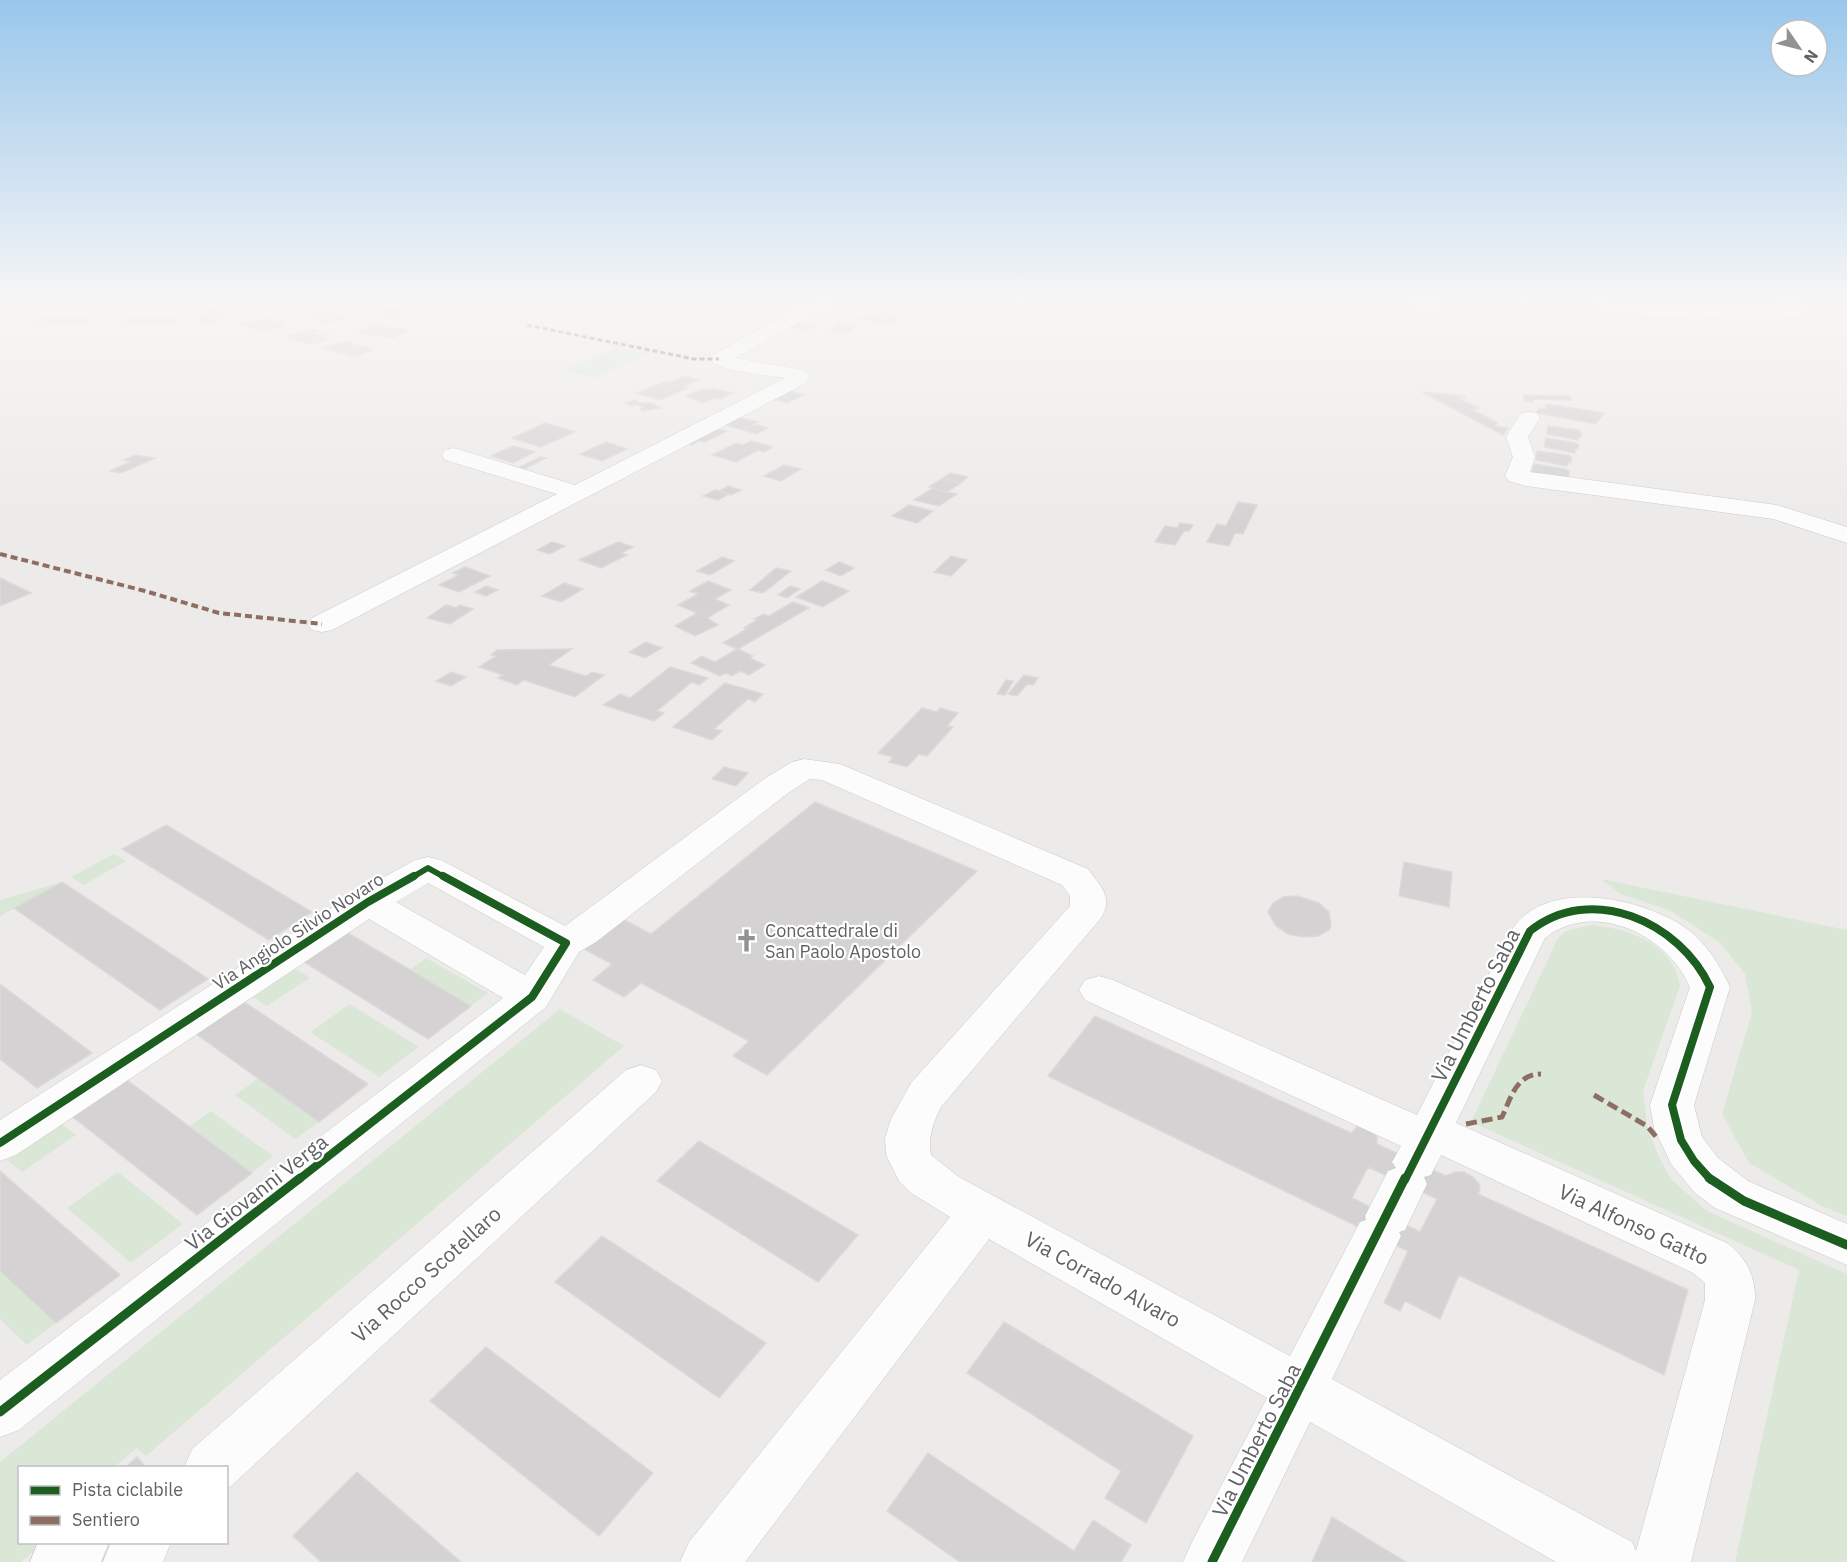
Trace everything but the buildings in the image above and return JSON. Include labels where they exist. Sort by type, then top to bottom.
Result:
[{"type":"street","points":[[322,624],[801,378],[795,374]]},
{"type":"street","points":[[1529,418],[1517,437],[1524,457],[1517,476],[1765,510],[1847,536]]},
{"type":"street","points":[[453,455],[578,493]]},
{"type":"street","name":"Via Corrado Alvaro","points":[[566,943],[602,919],[776,786],[804,769],[828,771],[1075,877],[1088,896],[1088,909],[912,1114],[905,1138],[909,1157],[922,1175],[933,1185],[1612,1562]]},
{"type":"street","name":"Via Angiolo Silvio Novaro","points":[[0,1143],[368,902],[429,868],[566,943]]},
{"type":"street","name":"Via Angiolo Silvio Novaro","points":[[368,902],[532,997]]},
{"type":"street","name":"Via Umberto Saba","points":[[1212,1562],[1530,931],[1556,914],[1575,910],[1619,913],[1642,921],[1682,945],[1699,962],[1710,987],[1672,1105],[1676,1129],[1683,1144],[1705,1173],[1720,1187],[1751,1204],[1847,1245]]},
{"type":"street","points":[[532,997],[566,943]]},
{"type":"street","name":"Via Alfonso Gatto","points":[[1098,990],[1407,1178],[1710,1257],[1721,1265],[1729,1275],[1730,1300],[1662,1562]]},
{"type":"street","name":"Via Giovanni Verga","points":[[0,1412],[532,997]]},
{"type":"street","name":"Via Rocco Scotellaro","points":[[212,1466],[641,1081]]},
{"type":"street","points":[[709,1562],[982,1212]]},
{"type":"street","points":[[58,1562],[79,1544]]},
{"type":"street","points":[[132,1562],[142,1544]]},
{"type":"green space","points":[[579,374],[604,374],[595,378]]},
{"type":"green space","points":[[114,854],[126,861],[83,885],[71,877]]},
{"type":"green space","points":[[1601,879],[1847,930],[1847,1216],[1822,1206],[1749,1163],[1722,1114],[1752,1012],[1745,974],[1720,943],[1671,911],[1621,894]]},
{"type":"green space","points":[[62,882],[0,916],[0,900]]},
{"type":"green space","points":[[1590,925],[1619,930],[1647,940],[1669,959],[1676,971],[1680,986],[1643,1091],[1647,1126],[1658,1155],[1671,1179],[1707,1211],[1847,1274],[1847,1562],[1735,1562],[1799,1270],[1471,1122],[1558,938],[1566,931]]},
{"type":"green space","points":[[426,958],[488,993],[471,1006],[410,970]]},
{"type":"green space","points":[[295,968],[310,978],[267,1006],[253,997]]},
{"type":"green space","points":[[350,1004],[419,1047],[379,1077],[310,1032]]},
{"type":"green space","points":[[560,1009],[624,1046],[146,1456],[137,1448],[115,1466],[18,1466],[18,1544],[43,1544],[21,1562],[0,1562],[0,1462]]},
{"type":"green space","points":[[259,1078],[319,1122],[295,1139],[235,1095]]},
{"type":"green space","points":[[211,1111],[273,1156],[252,1173],[190,1126]]},
{"type":"green space","points":[[62,1124],[76,1135],[22,1172],[7,1160]]},
{"type":"green space","points":[[118,1172],[183,1224],[131,1263],[67,1208]]},
{"type":"green space","points":[[0,1271],[56,1323],[27,1345],[0,1319]]},
{"type":"marked path","points":[[0,554],[145,591],[219,613],[322,624]]},
{"type":"marked path","points":[[1466,1124],[1502,1117],[1520,1081],[1533,1074],[1541,1074]]},
{"type":"marked path","points":[[1594,1095],[1647,1126],[1658,1139]]},
{"type":"cycle path","points":[[0,1143],[368,902],[428,868],[566,943],[532,997],[0,1412]]},
{"type":"cycle path","points":[[1212,1562],[1530,931],[1551,917],[1575,910],[1595,909],[1616,912],[1656,927],[1689,953],[1702,969],[1710,987],[1672,1105],[1676,1128],[1681,1140],[1702,1171],[1731,1195],[1847,1245]]},
{"type":"place","name":"Concattedrale di San Paolo Apostolo","points":[[747,940]]}]
